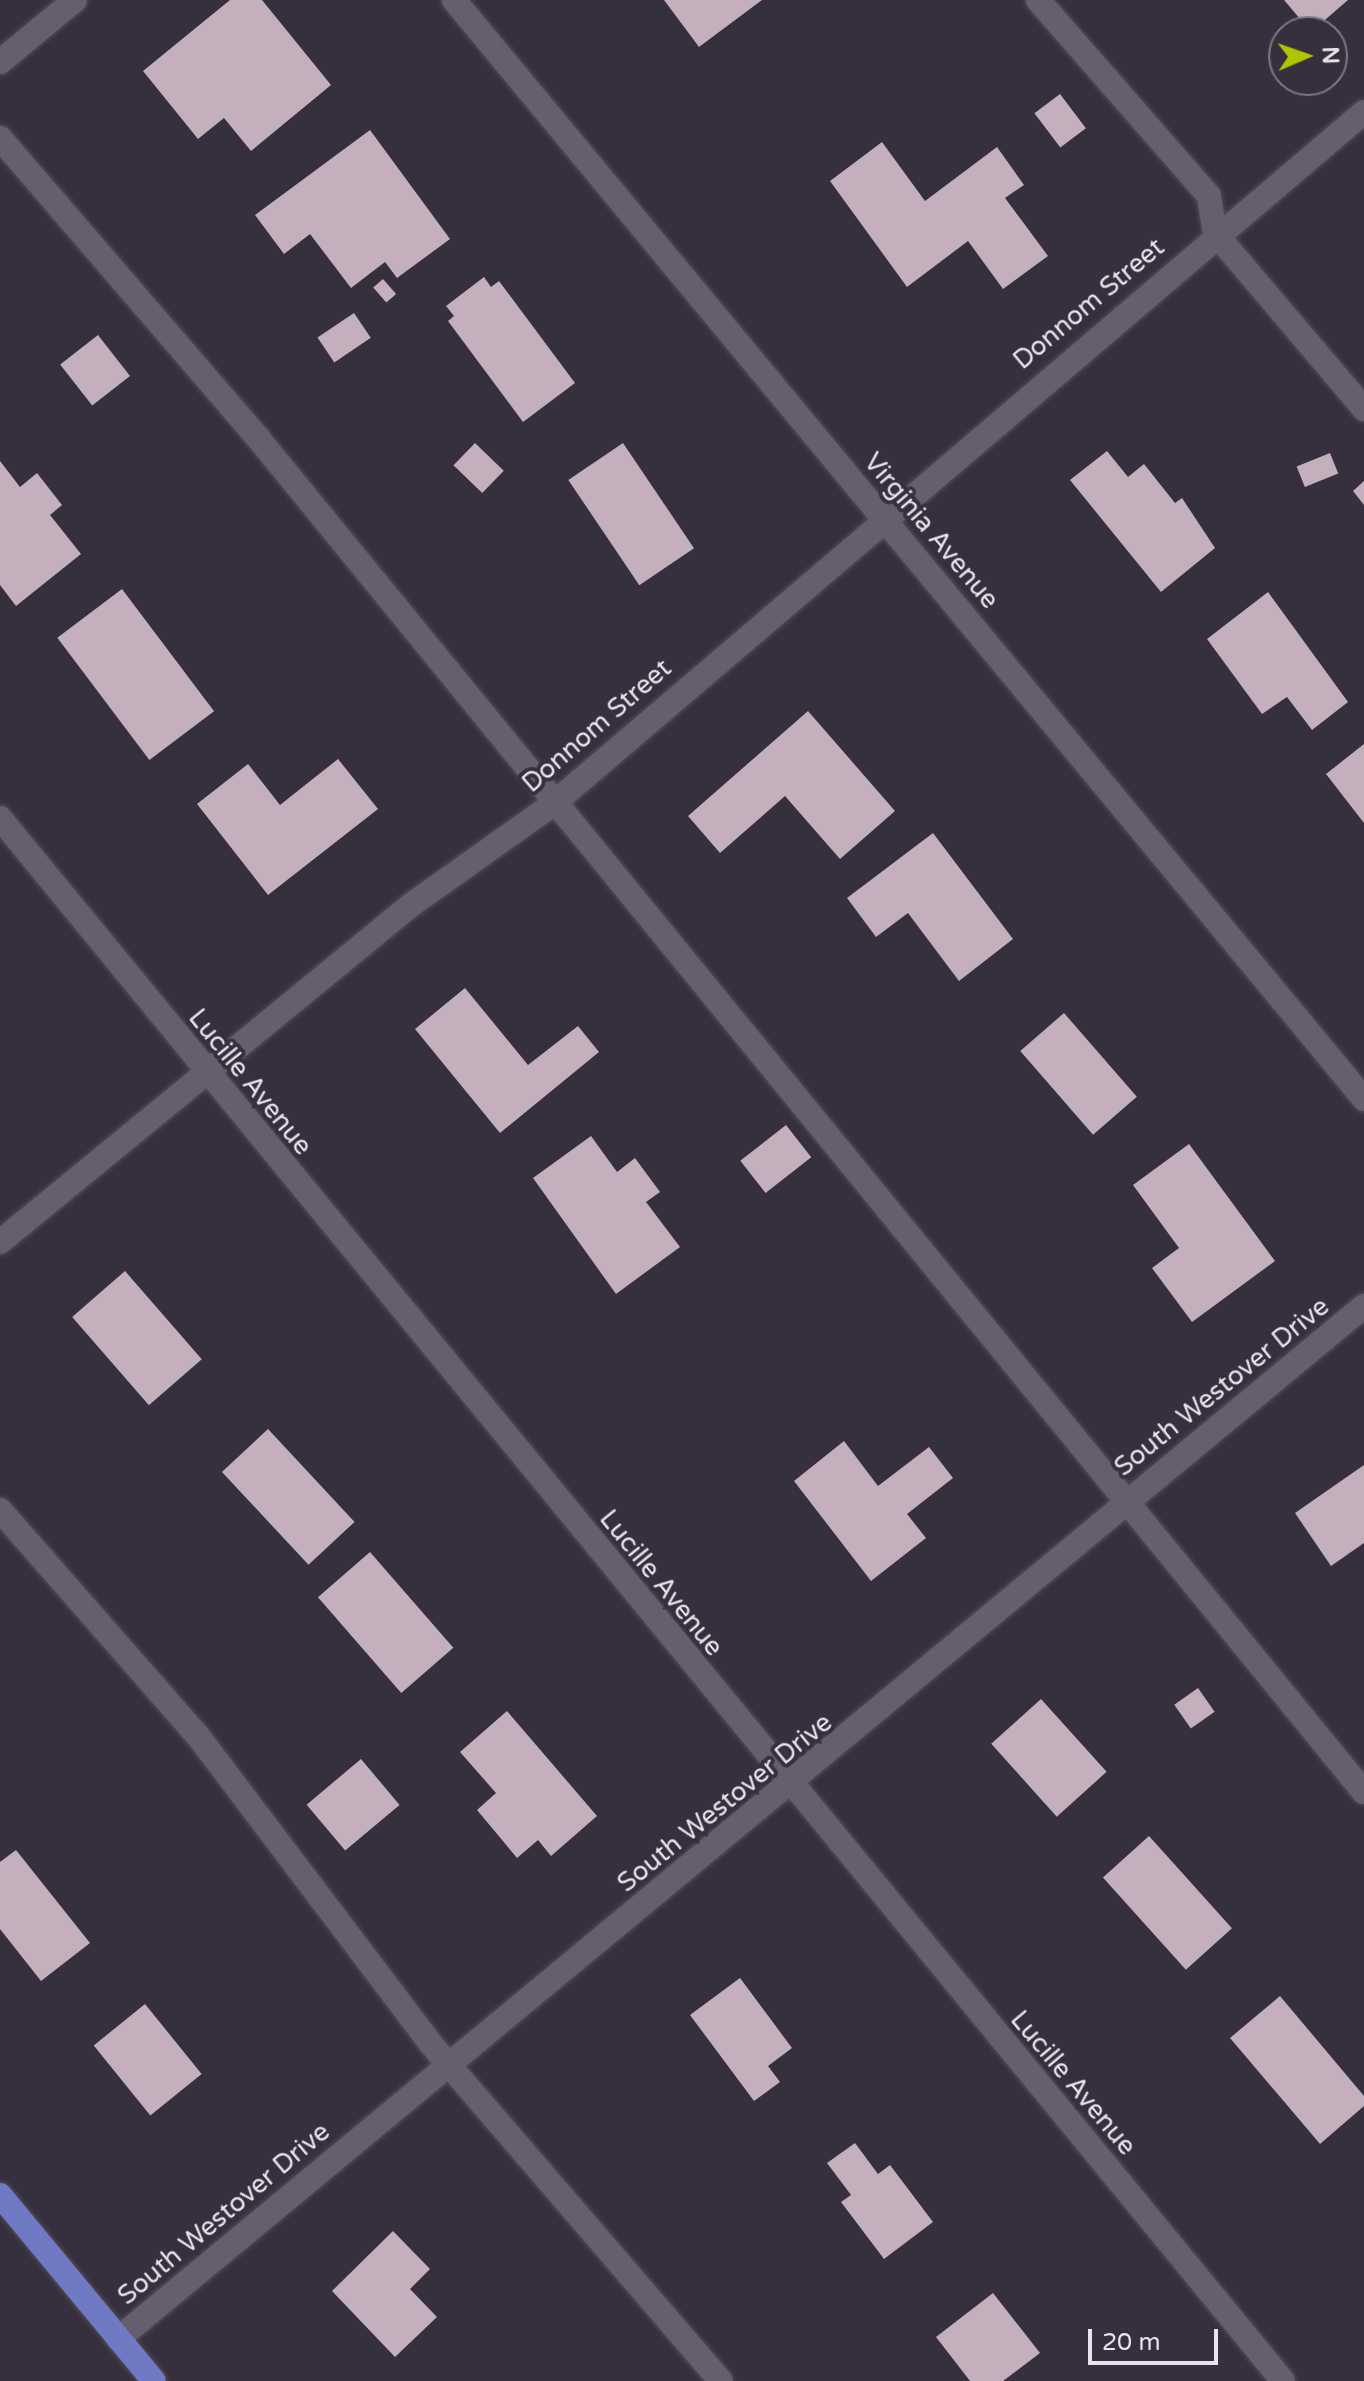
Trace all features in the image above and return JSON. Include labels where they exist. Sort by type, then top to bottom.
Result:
[{"type":"main road","points":[[0,2195],[154,2381]]},
{"type":"street","points":[[0,62],[75,0]]},
{"type":"street","name":"Virginia Avenue","points":[[454,0],[1364,1099]]},
{"type":"street","points":[[1038,0],[1209,196],[1215,233],[1364,409]]},
{"type":"street","name":"Donnom Street","points":[[0,1242],[209,1076],[411,905],[553,804],[883,516],[1215,233],[1364,112]]},
{"type":"street","points":[[0,138],[258,438],[553,804],[1364,1792]]},
{"type":"street","name":"Lucille Avenue","points":[[0,818],[791,1786],[1283,2381]]},
{"type":"street","name":"South Westover Drive","points":[[118,2339],[450,2063],[791,1786],[1125,1502],[1364,1306]]},
{"type":"street","points":[[0,1510],[198,1736],[450,2063],[721,2381]]},
{"type":"building","points":[[230,0],[262,0],[331,85],[251,151],[224,118],[198,139],[143,71]]},
{"type":"building","points":[[664,0],[762,0],[699,47]]},
{"type":"building","points":[[1284,0],[1348,0],[1330,16],[1298,16]]},
{"type":"building","points":[[1060,94],[1086,128],[1060,148],[1034,113]]},
{"type":"building","points":[[370,130],[450,239],[397,278],[385,262],[351,288],[310,234],[284,254],[255,215]]},
{"type":"building","points":[[882,142],[925,201],[997,147],[1024,185],[1005,198],[1048,256],[1003,289],[968,241],[907,287],[830,181]]},
{"type":"building","points":[[484,277],[491,287],[499,281],[575,383],[523,422],[448,321],[454,316],[446,306]]},
{"type":"building","points":[[383,279],[396,294],[386,303],[373,288]]},
{"type":"building","points":[[354,313],[371,338],[334,362],[318,338]]},
{"type":"building","points":[[98,335],[130,376],[92,406],[60,365]]},
{"type":"building","points":[[475,443],[504,471],[482,493],[453,465]]},
{"type":"building","points":[[623,443],[694,548],[639,585],[568,480]]},
{"type":"building","points":[[1107,451],[1128,477],[1144,464],[1175,503],[1182,498],[1215,548],[1161,592],[1070,480]]},
{"type":"building","points":[[1330,453],[1338,473],[1305,487],[1297,466]]},
{"type":"building","points":[[0,461],[20,487],[37,473],[62,505],[50,515],[81,554],[16,606],[0,585]]},
{"type":"building","points":[[1364,481],[1364,505],[1353,491]]},
{"type":"building","points":[[122,589],[214,711],[149,760],[57,638]]},
{"type":"building","points":[[1268,592],[1348,702],[1312,730],[1287,697],[1262,714],[1207,639]]},
{"type":"building","points":[[808,711],[895,811],[840,859],[785,796],[720,853],[688,816]]},
{"type":"building","points":[[1364,744],[1364,823],[1326,774]]},
{"type":"building","points":[[338,759],[378,809],[268,895],[197,804],[248,764],[280,805]]},
{"type":"building","points":[[933,833],[1013,939],[959,981],[908,913],[876,937],[847,898]]},
{"type":"building","points":[[465,988],[528,1065],[578,1026],[599,1052],[500,1133],[415,1029]]},
{"type":"building","points":[[1064,1013],[1137,1097],[1093,1135],[1020,1051]]},
{"type":"building","points":[[786,1125],[811,1157],[766,1193],[740,1161]]},
{"type":"building","points":[[591,1136],[617,1172],[635,1158],[660,1192],[646,1202],[680,1247],[616,1294],[533,1178]]},
{"type":"building","points":[[1189,1144],[1275,1261],[1192,1322],[1152,1268],[1179,1248],[1133,1185]]},
{"type":"building","points":[[125,1271],[202,1359],[149,1405],[72,1317]]},
{"type":"building","points":[[268,1429],[355,1522],[309,1565],[222,1472]]},
{"type":"building","points":[[844,1441],[878,1486],[929,1447],[953,1478],[907,1514],[926,1538],[871,1581],[794,1481]]},
{"type":"building","points":[[1364,1465],[1364,1543],[1331,1566],[1295,1513]]},
{"type":"building","points":[[370,1552],[453,1648],[401,1693],[318,1597]]},
{"type":"building","points":[[1198,1688],[1215,1712],[1191,1728],[1174,1705]]},
{"type":"building","points":[[1041,1699],[1107,1772],[1057,1817],[991,1744]]},
{"type":"building","points":[[507,1711],[597,1816],[551,1856],[538,1840],[517,1858],[477,1810],[496,1793],[460,1752]]},
{"type":"building","points":[[361,1759],[400,1805],[345,1851],[307,1805]]},
{"type":"building","points":[[1149,1836],[1232,1928],[1186,1970],[1103,1877]]},
{"type":"building","points":[[16,1850],[90,1943],[41,1981],[0,1929],[0,1862]]},
{"type":"building","points":[[740,1978],[792,2048],[768,2066],[780,2082],[754,2101],[690,2015]]},
{"type":"building","points":[[1280,1996],[1364,2096],[1364,2106],[1320,2144],[1230,2038]]},
{"type":"building","points":[[145,2004],[202,2074],[150,2115],[94,2046]]},
{"type":"building","points":[[855,2143],[878,2174],[890,2165],[933,2222],[884,2259],[841,2202],[851,2195],[827,2163]]},
{"type":"building","points":[[393,2231],[430,2269],[410,2289],[437,2317],[395,2357],[332,2291]]},
{"type":"building","points":[[993,2293],[1040,2353],[1003,2381],[970,2381],[936,2337]]}]
